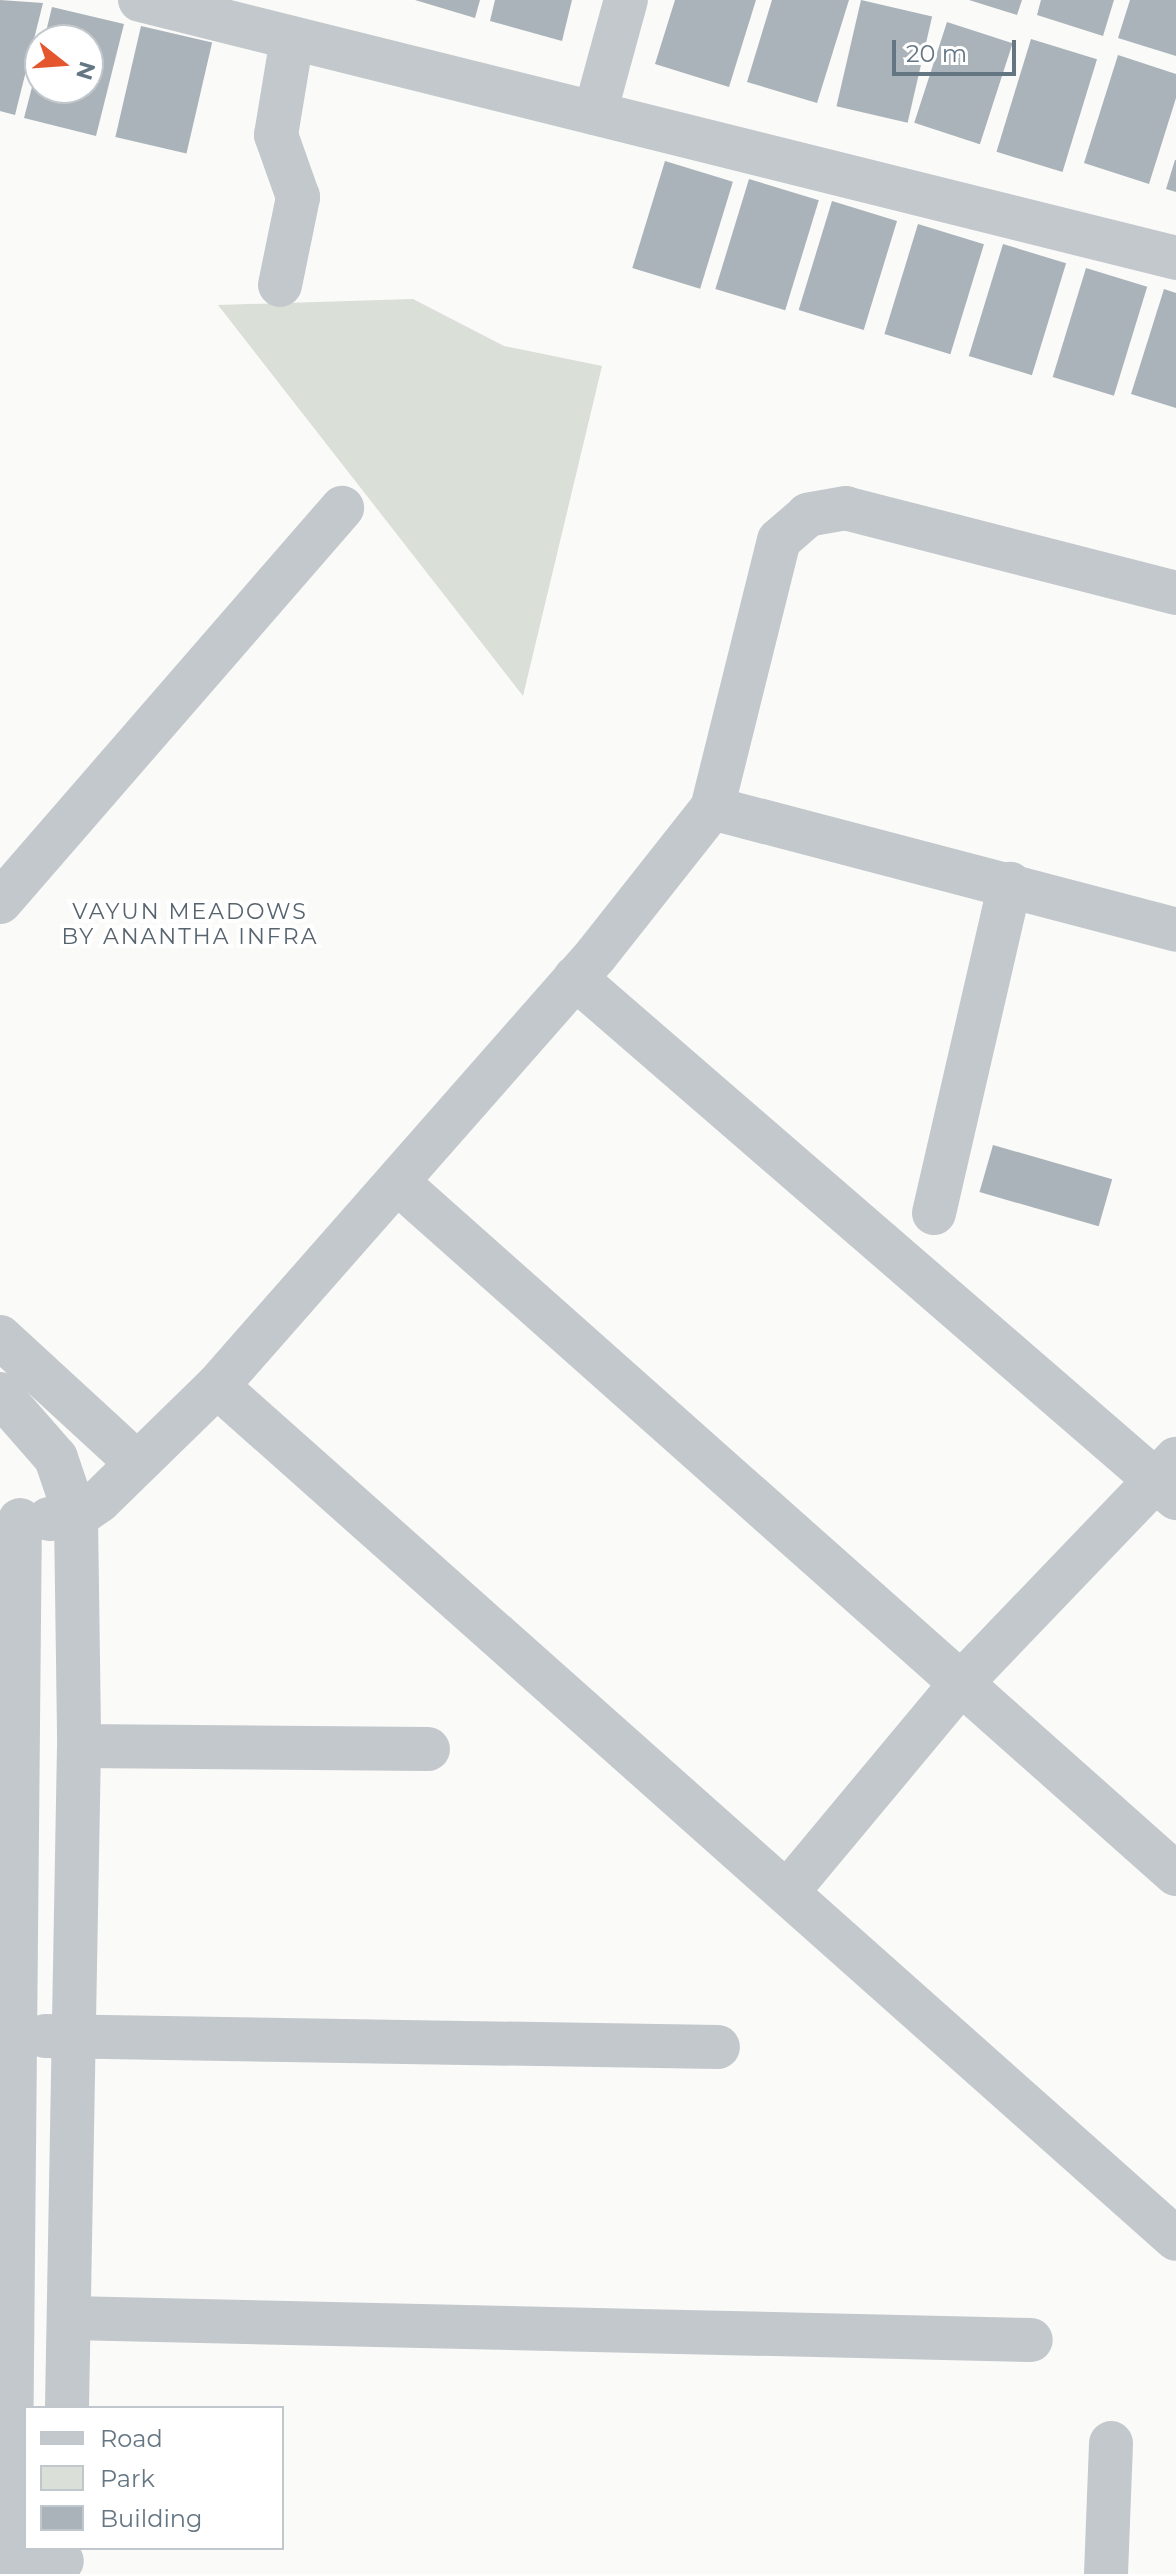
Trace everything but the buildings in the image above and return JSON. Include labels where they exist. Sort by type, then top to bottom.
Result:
[{"type":"street","points":[[140,0],[1176,258]]},
{"type":"street","points":[[595,113],[626,0]]},
{"type":"street","points":[[280,285],[298,197],[276,135],[292,38]]},
{"type":"street","points":[[0,902],[342,508]]},
{"type":"street","points":[[62,2561],[6,2569],[18,2039],[10,1937],[10,1521],[76,1517],[217,1386],[575,978],[712,808],[779,540],[808,515],[846,508],[1176,593]]},
{"type":"street","points":[[712,808],[1176,930]]},
{"type":"street","points":[[934,1213],[1010,884]]},
{"type":"street","points":[[575,978],[1168,1478],[963,1681],[788,1891]]},
{"type":"street","points":[[397,1182],[963,1681],[1176,1874]]},
{"type":"street","points":[[0,1337],[136,1462]]},
{"type":"street","points":[[217,1386],[1176,2239]]},
{"type":"street","points":[[0,1394],[56,1458],[76,1517],[79,1746],[67,2406]]},
{"type":"street","points":[[11,1583],[75,1580]]},
{"type":"street","points":[[79,1746],[428,1749]]},
{"type":"street","points":[[18,2039],[73,2034],[718,2047]]},
{"type":"street","points":[[70,2318],[1031,2340]]},
{"type":"street","points":[[1106,2574],[1111,2443]]},
{"type":"green space","points":[[413,299],[504,346],[602,366],[523,696],[218,305]]},
{"type":"district","name":"VAYUN MEADOWS BY ANANTHA INFRA","points":[[190,924]]}]
